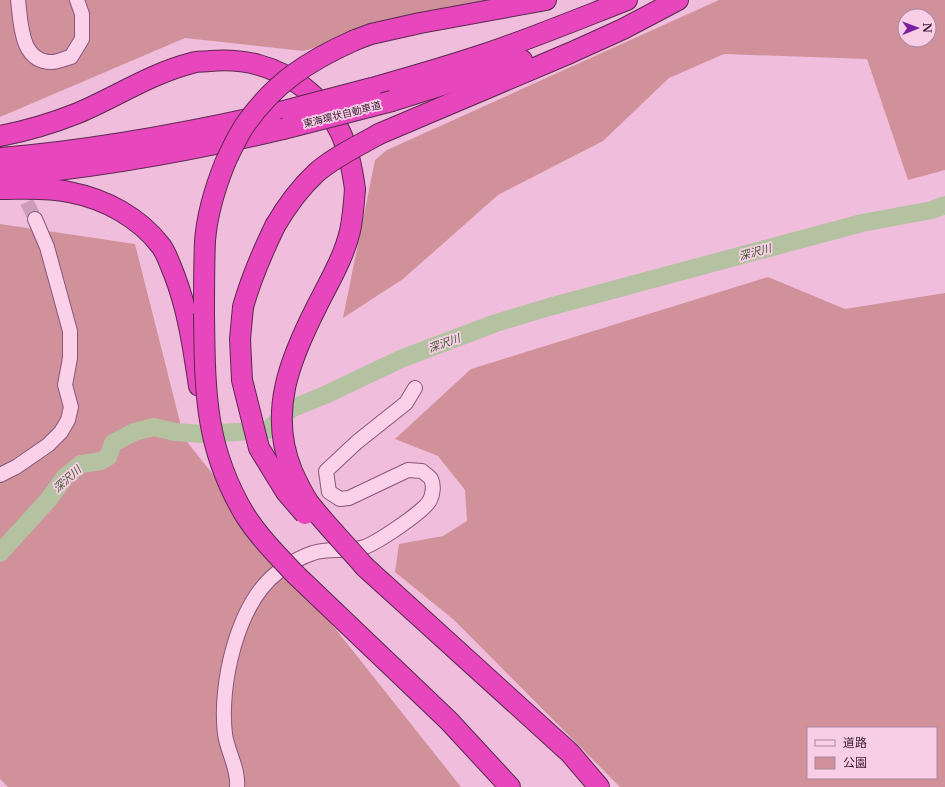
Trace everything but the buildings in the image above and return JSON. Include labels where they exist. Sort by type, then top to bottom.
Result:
[{"type":"highway","points":[[510,787],[449,721],[296,575],[267,544],[246,516],[221,467],[213,440],[208,416],[196,315],[205,240],[216,183],[245,125],[265,100],[286,80],[307,64],[331,51],[371,34],[420,23],[546,0]]},
{"type":"highway","name":"東海環状自動車道","points":[[0,158],[86,148],[149,138],[288,110],[441,69],[488,53],[627,0]]},
{"type":"highway","name":"東海環状自動車道","points":[[0,176],[60,170],[215,144],[392,102],[523,60],[671,0]]},
{"type":"highway","points":[[599,787],[570,753],[365,567],[307,517],[286,492],[259,448],[242,380],[240,340],[243,307],[260,255],[275,226],[286,209],[316,173],[379,134],[623,29],[678,0]]},
{"type":"highway","points":[[0,136],[19,132],[78,113],[167,71],[193,62],[220,60],[242,61],[260,65],[277,71],[297,82],[327,109],[337,124],[346,144],[352,165],[355,189],[354,211],[350,232],[336,268],[301,337],[292,359],[283,394],[283,436],[288,460],[297,483],[308,502],[365,567]]},
{"type":"highway","points":[[0,189],[41,189],[69,192],[99,199],[123,212],[145,229],[162,247],[172,267],[181,291],[196,315]]},
{"type":"highway","points":[[379,654],[492,755],[524,787]]},
{"type":"street","points":[[18,0],[20,23],[25,45],[36,58],[53,62],[71,57],[82,39],[82,14],[77,0]]},
{"type":"street","points":[[0,475],[16,467],[48,445],[61,432],[68,420],[71,407],[65,386],[70,358],[70,331],[47,247],[35,219]]},
{"type":"street","points":[[237,787],[233,763],[225,735],[223,706],[232,654],[239,631],[254,600],[264,585],[299,558],[314,552],[361,548],[376,542],[417,513],[430,501],[433,490],[431,479],[422,471],[408,470],[349,498],[340,499],[329,492],[326,471],[357,442],[406,402],[415,388]]},
{"type":"green space","points":[[0,0],[498,0],[303,51],[185,38],[0,117]]},
{"type":"green space","points":[[719,0],[945,0],[945,170],[908,180],[867,59],[724,54],[669,78],[603,141],[498,195],[403,279],[343,318],[375,160],[387,150]]},
{"type":"green space","points":[[0,224],[135,244],[184,438],[461,787],[8,787],[0,779]]},
{"type":"green space","points":[[768,277],[845,309],[945,293],[945,787],[620,787],[454,620],[395,572],[399,544],[443,536],[467,521],[465,490],[438,456],[395,439],[471,369]]},
{"type":"waterway","name":"深沢川","points":[[0,553],[49,499],[64,478],[81,464],[101,461],[108,457],[113,443],[134,432],[154,427],[175,432],[204,434],[268,430],[291,409],[325,395],[403,358],[496,323],[549,307],[862,223],[932,210],[945,205]]},
{"type":"tunnel","points":[[0,145],[35,219]]}]
